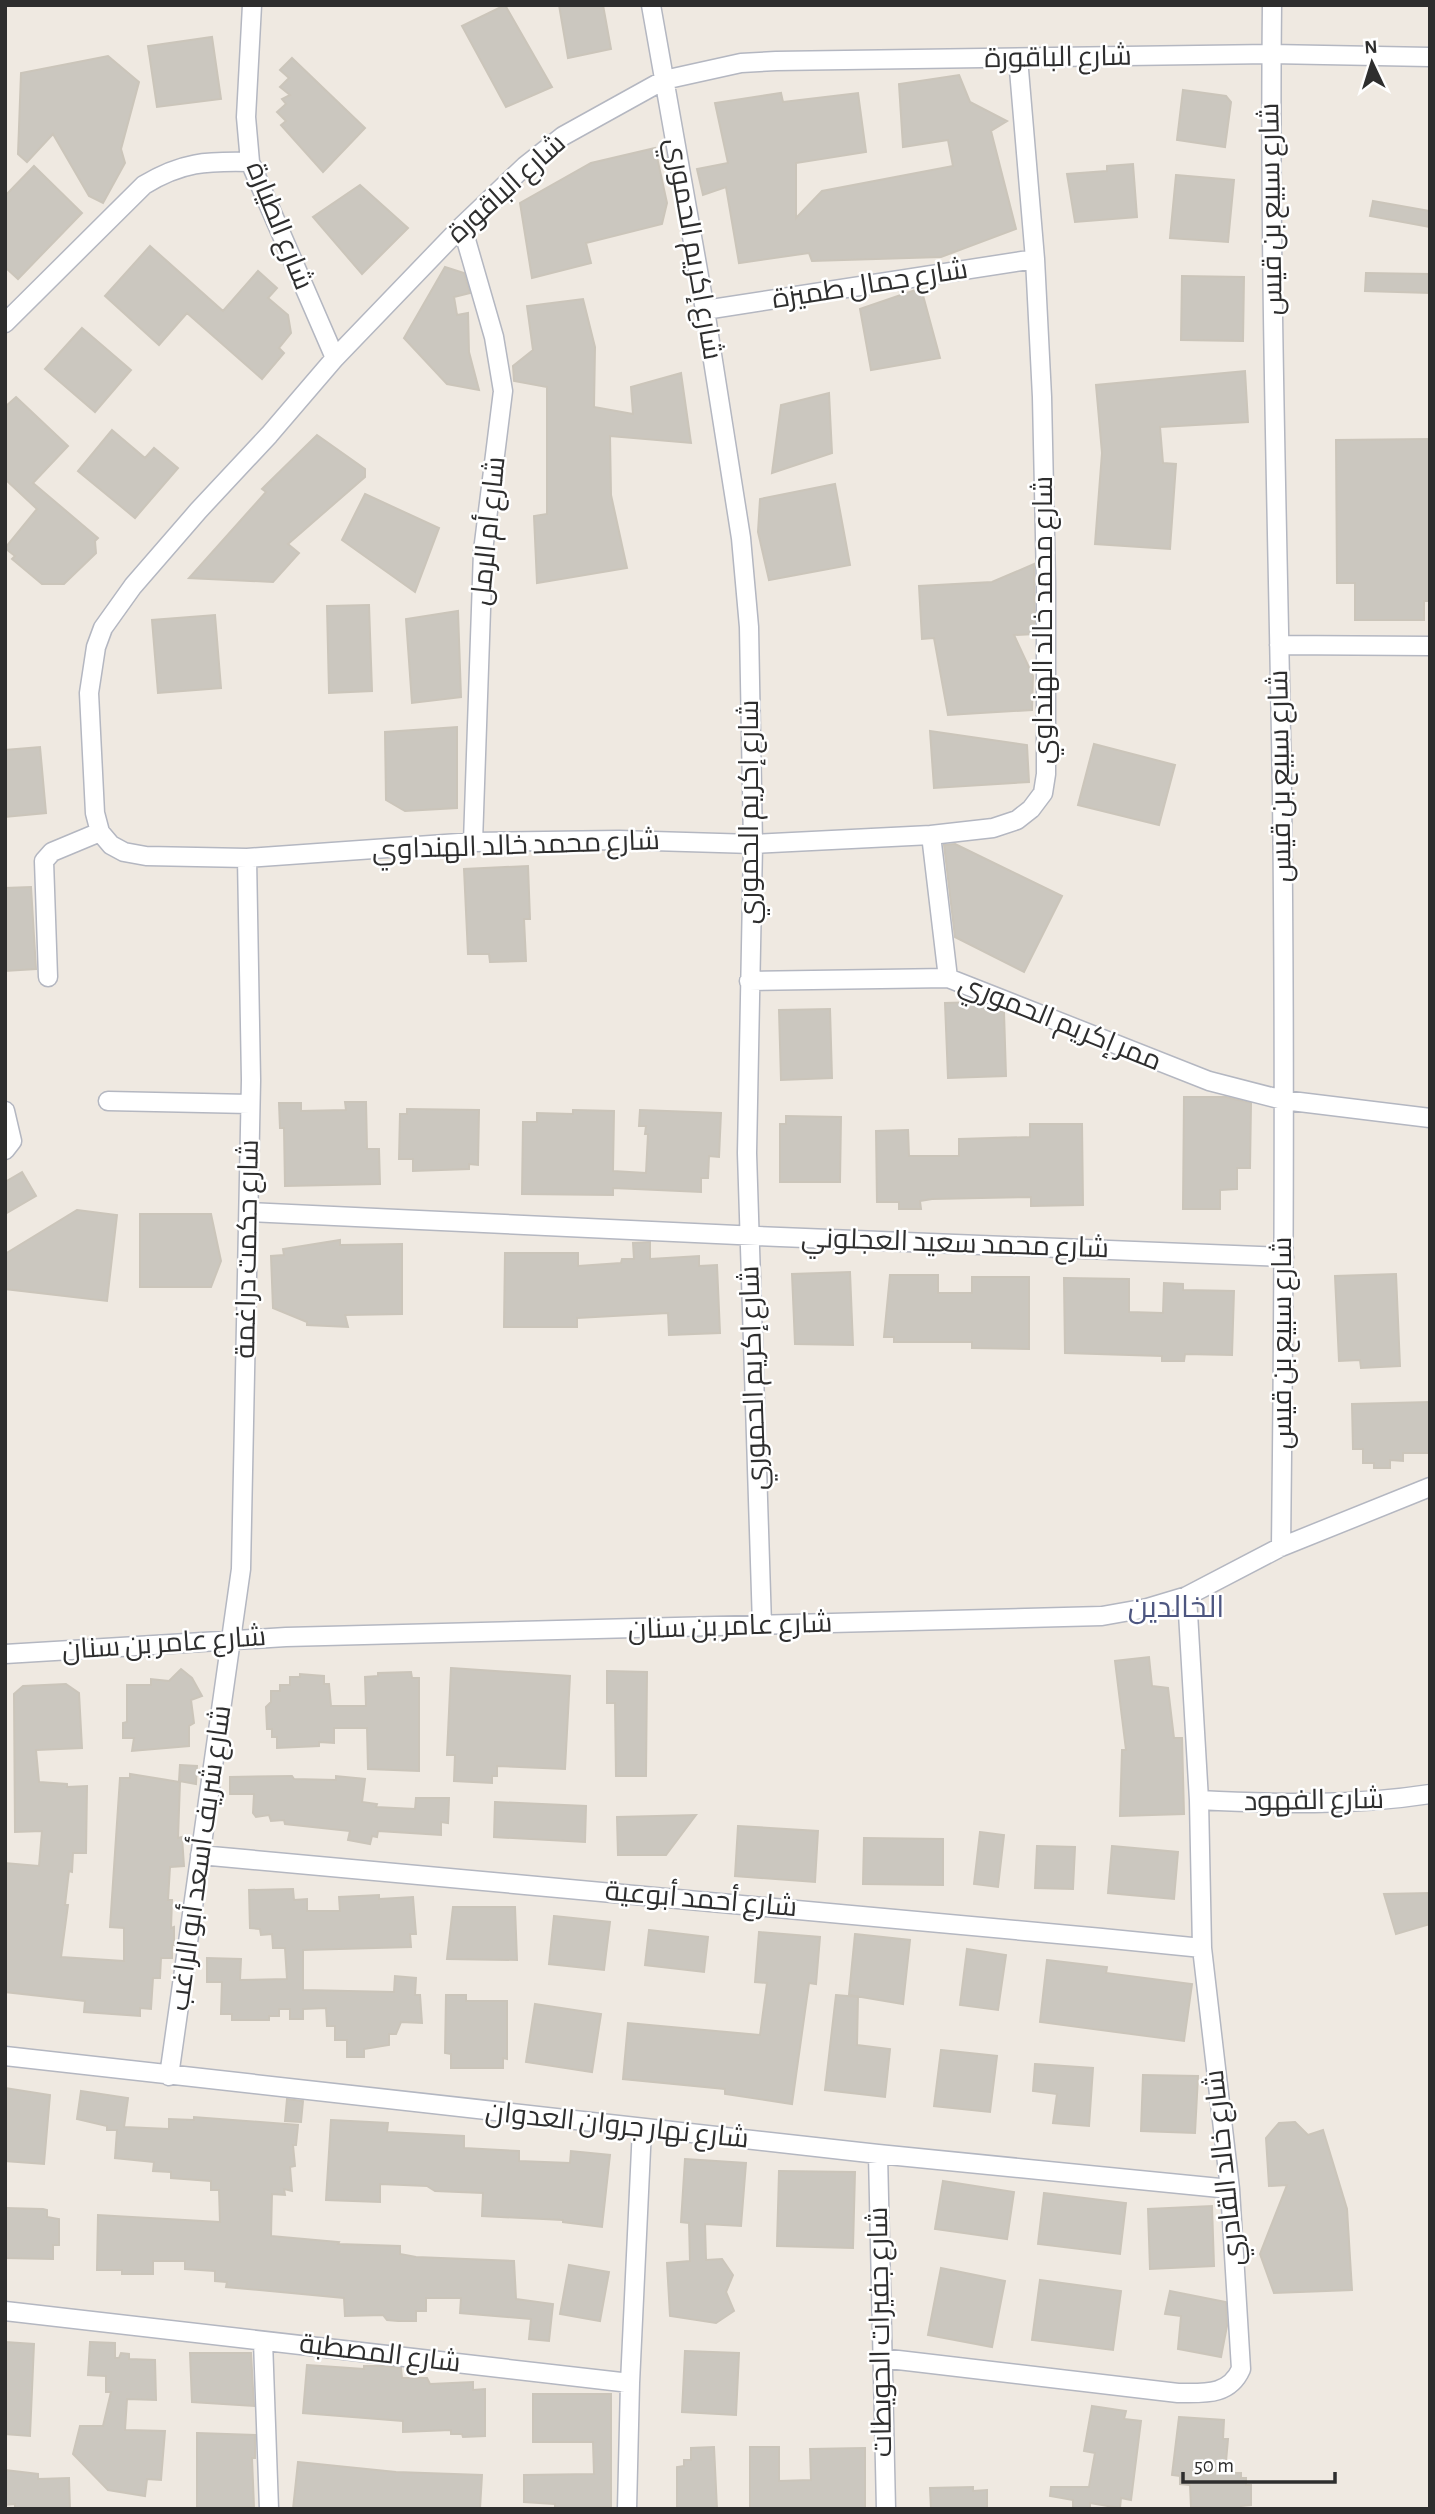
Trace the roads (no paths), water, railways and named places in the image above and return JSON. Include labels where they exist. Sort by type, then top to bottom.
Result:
[{"type":"street","name":"شارع الطيارة","points":[[252,5],[246,117],[250,162],[335,358]]},
{"type":"street","name":"شارع إكريم الحموري","points":[[651,5],[705,310],[745,577],[749,627],[753,844],[749,981],[749,1236],[762,1625]]},
{"type":"street","name":"شارع سبيع بن قيس","points":[[1272,5],[1284,1256],[1281,1547]]},
{"type":"street","name":"شارع الباقورة","points":[[100,832],[95,813],[89,693],[91,667],[103,628],[133,586],[335,358],[462,226],[525,166],[563,136],[664,80],[741,64],[1271,54],[1430,57]]},
{"type":"street","name":"شارع محمد خالد الهنداوي","points":[[247,858],[473,842],[619,840],[753,844],[931,835],[993,828],[1017,820],[1031,809],[1042,793],[1044,783],[1046,582],[1035,259],[1018,58]]},
{"type":"street","points":[[5,323],[144,186],[168,171],[191,163],[250,162]]},
{"type":"street","name":"شارع أم الرمل","points":[[462,226],[494,337],[503,391],[483,551],[473,842]]},
{"type":"street","name":"شارع جمال طميزة","points":[[705,310],[1035,259]]},
{"type":"street","points":[[1279,645],[1430,646]]},
{"type":"street","points":[[48,977],[44,861],[52,852],[100,832],[111,845],[124,852],[146,856],[247,858]]},
{"type":"street","points":[[931,835],[948,978]]},
{"type":"street","name":"شارع حكمت دراغمة","points":[[233,1640],[241,1569],[250,1104],[247,858]]},
{"type":"street","name":"ممر إكريم الحموري","points":[[749,981],[948,978],[1156,1063],[1209,1081],[1283,1100],[1430,1118]]},
{"type":"street","points":[[108,1101],[250,1104]]},
{"type":"street","points":[[5,1111],[12,1142],[5,1150]]},
{"type":"street","name":"شارع محمد سعيد العجلوني","points":[[248,1212],[749,1236],[1284,1256]]},
{"type":"street","name":"شارع عامر بن سنان","points":[[5,1654],[233,1640],[1102,1616],[1147,1608],[1187,1596],[1281,1547],[1430,1487]]},
{"type":"street","name":"شارع خالد القادري","points":[[881,2358],[1178,2393],[1210,2393],[1227,2388],[1236,2379],[1241,2355],[1230,2189],[1202,1948],[1199,1800],[1187,1596]]},
{"type":"street","name":"شارع شريف أسعد أبو الراغب","points":[[169,2077],[233,1640]]},
{"type":"street","name":"شارع الفهود","points":[[1199,1800],[1329,1803],[1383,1801],[1430,1794]]},
{"type":"street","name":"شارع أحمد أبوعية","points":[[200,1855],[452,1881],[897,1917],[1202,1948]]},
{"type":"street","name":"شارع نهار جروان العدوان","points":[[5,2056],[169,2077],[642,2129],[1230,2189]]},
{"type":"street","points":[[627,2509],[642,2129]]},
{"type":"street","name":"شارع جفيرات الحويطات","points":[[878,2154],[886,2509]]},
{"type":"street","name":"شارع المصطبة","points":[[5,2311],[630,2383]]},
{"type":"street","points":[[263,2341],[269,2509]]},
{"type":"district","name":"الخالدين","points":[[1176,1608]]}]
